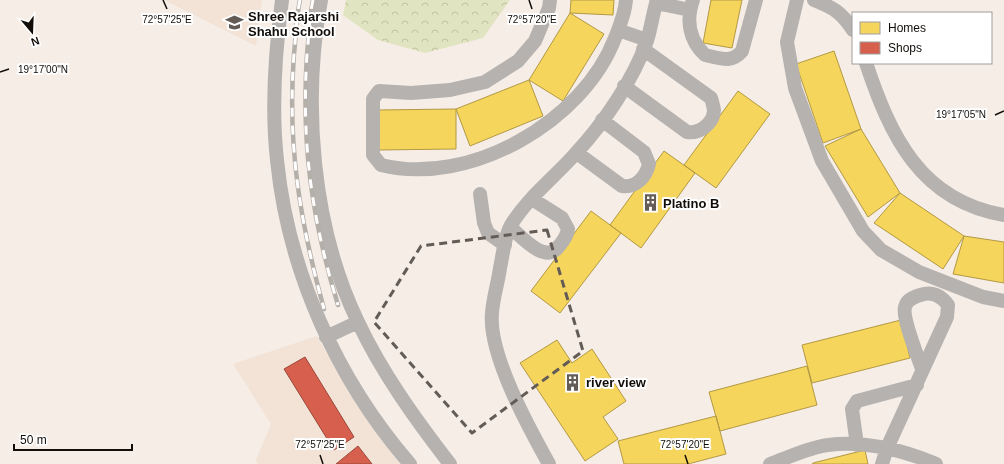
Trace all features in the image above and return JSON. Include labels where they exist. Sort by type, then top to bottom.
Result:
[{"type":"street","points":[[282,0],[274,84],[277,160],[288,227],[304,285],[326,336],[357,391],[410,464]]},
{"type":"street","points":[[320,0],[313,80],[313,154],[324,218],[338,270],[358,322],[386,372],[421,425],[450,464]]},
{"type":"street","points":[[550,0],[549,8],[535,41],[518,61],[485,82],[450,90],[412,93],[378,91],[373,99],[373,155],[381,165],[393,168],[431,170],[474,160],[509,146],[551,121],[587,88],[610,52],[626,11],[626,0]]},
{"type":"street","points":[[549,464],[523,416],[495,345],[492,314],[505,245],[510,227],[532,199],[577,153],[602,120],[633,73],[645,44],[656,2],[691,5],[690,25],[693,40],[700,51],[705,55],[730,60],[742,51],[756,0]]},
{"type":"street","points":[[797,0],[787,42],[795,88],[822,162],[863,232],[881,250],[919,272],[983,297],[1004,301]]},
{"type":"street","points":[[814,0],[835,8],[846,18],[852,28]]},
{"type":"street","points":[[618,30],[645,44],[711,98],[714,110],[713,116],[702,130],[695,133],[687,132],[624,86]]},
{"type":"street","points":[[866,64],[880,104],[901,145],[917,168],[942,191],[968,205],[1004,215]]},
{"type":"street","points":[[577,153],[622,186],[630,187],[638,184],[648,170],[650,164],[644,152],[602,120]]},
{"type":"street","points":[[480,194],[484,223],[488,233],[505,245]]},
{"type":"street","points":[[510,227],[541,252],[549,253],[557,249],[567,236],[568,229],[562,218],[532,199]]},
{"type":"street","points":[[882,464],[887,448],[947,317],[948,305],[943,299],[931,293],[913,297],[905,306],[905,316],[922,369]]},
{"type":"street","points":[[326,336],[358,322]]},
{"type":"street","points":[[858,445],[852,409],[857,401],[917,385]]},
{"type":"street","points":[[770,464],[828,445],[858,445],[887,448],[936,464]]},
{"type":"highlighted area","points":[[547,230],[583,351],[472,433],[374,322],[421,246]]},
{"type":"shaded area","name":"Shree Rajarshi Shahu School","points":[[164,0],[262,0],[256,46]]},
{"type":"shaded area","points":[[317,336],[350,395],[400,464],[257,464],[256,460],[271,424],[233,364]]},
{"type":"green space","points":[[346,0],[510,0],[483,38],[425,53],[378,40],[343,15]]},
{"type":"building: Homes","points":[[571,0],[614,0],[613,15],[570,13]]},
{"type":"building: Homes","points":[[711,0],[742,0],[732,48],[703,43]]},
{"type":"building: Homes","points":[[570,13],[604,34],[563,101],[529,80]]},
{"type":"building: Homes","points":[[834,51],[861,129],[823,143],[796,64]]},
{"type":"building: Homes","points":[[529,80],[543,116],[470,146],[456,109]]},
{"type":"building: Homes","points":[[738,91],[770,114],[716,188],[684,165]]},
{"type":"building: Homes","points":[[456,109],[456,149],[377,150],[377,110]]},
{"type":"building: Homes","points":[[861,129],[900,193],[868,217],[825,146]]},
{"type":"building: Homes","name":"Platino B","points":[[664,151],[695,173],[641,248],[610,225]]},
{"type":"building: Homes","points":[[900,193],[964,236],[943,269],[874,223]]},
{"type":"building: Homes","points":[[591,211],[621,233],[560,313],[531,291]]},
{"type":"building: Homes","points":[[964,236],[1004,242],[1004,283],[953,274]]},
{"type":"building: Homes","points":[[901,320],[910,358],[812,383],[802,345]]},
{"type":"building: Homes","name":"river view","points":[[557,340],[572,363],[592,349],[626,401],[603,417],[618,439],[585,461],[520,363]]},
{"type":"building: Homes","points":[[807,366],[817,405],[720,431],[709,392]]},
{"type":"building: Homes","points":[[716,416],[726,454],[688,464],[624,464],[618,441]]},
{"type":"building: Homes","points":[[865,450],[868,464],[812,464],[813,463]]},
{"type":"building: Shops","points":[[305,357],[354,437],[334,450],[284,369]]},
{"type":"building: Shops","points":[[358,446],[372,464],[336,464]]},
{"type":"railway","points":[[300,0],[296,27],[292,88],[294,152],[302,214],[324,309]]},
{"type":"railway","points":[[313,0],[307,54],[307,151],[310,181],[321,243],[338,305]]},
{"type":"place","name":"Shree Rajarshi Shahu School","points":[[235,23]]},
{"type":"place","name":"Platino B","points":[[650,203]]},
{"type":"place","name":"river view","points":[[573,382]]}]
